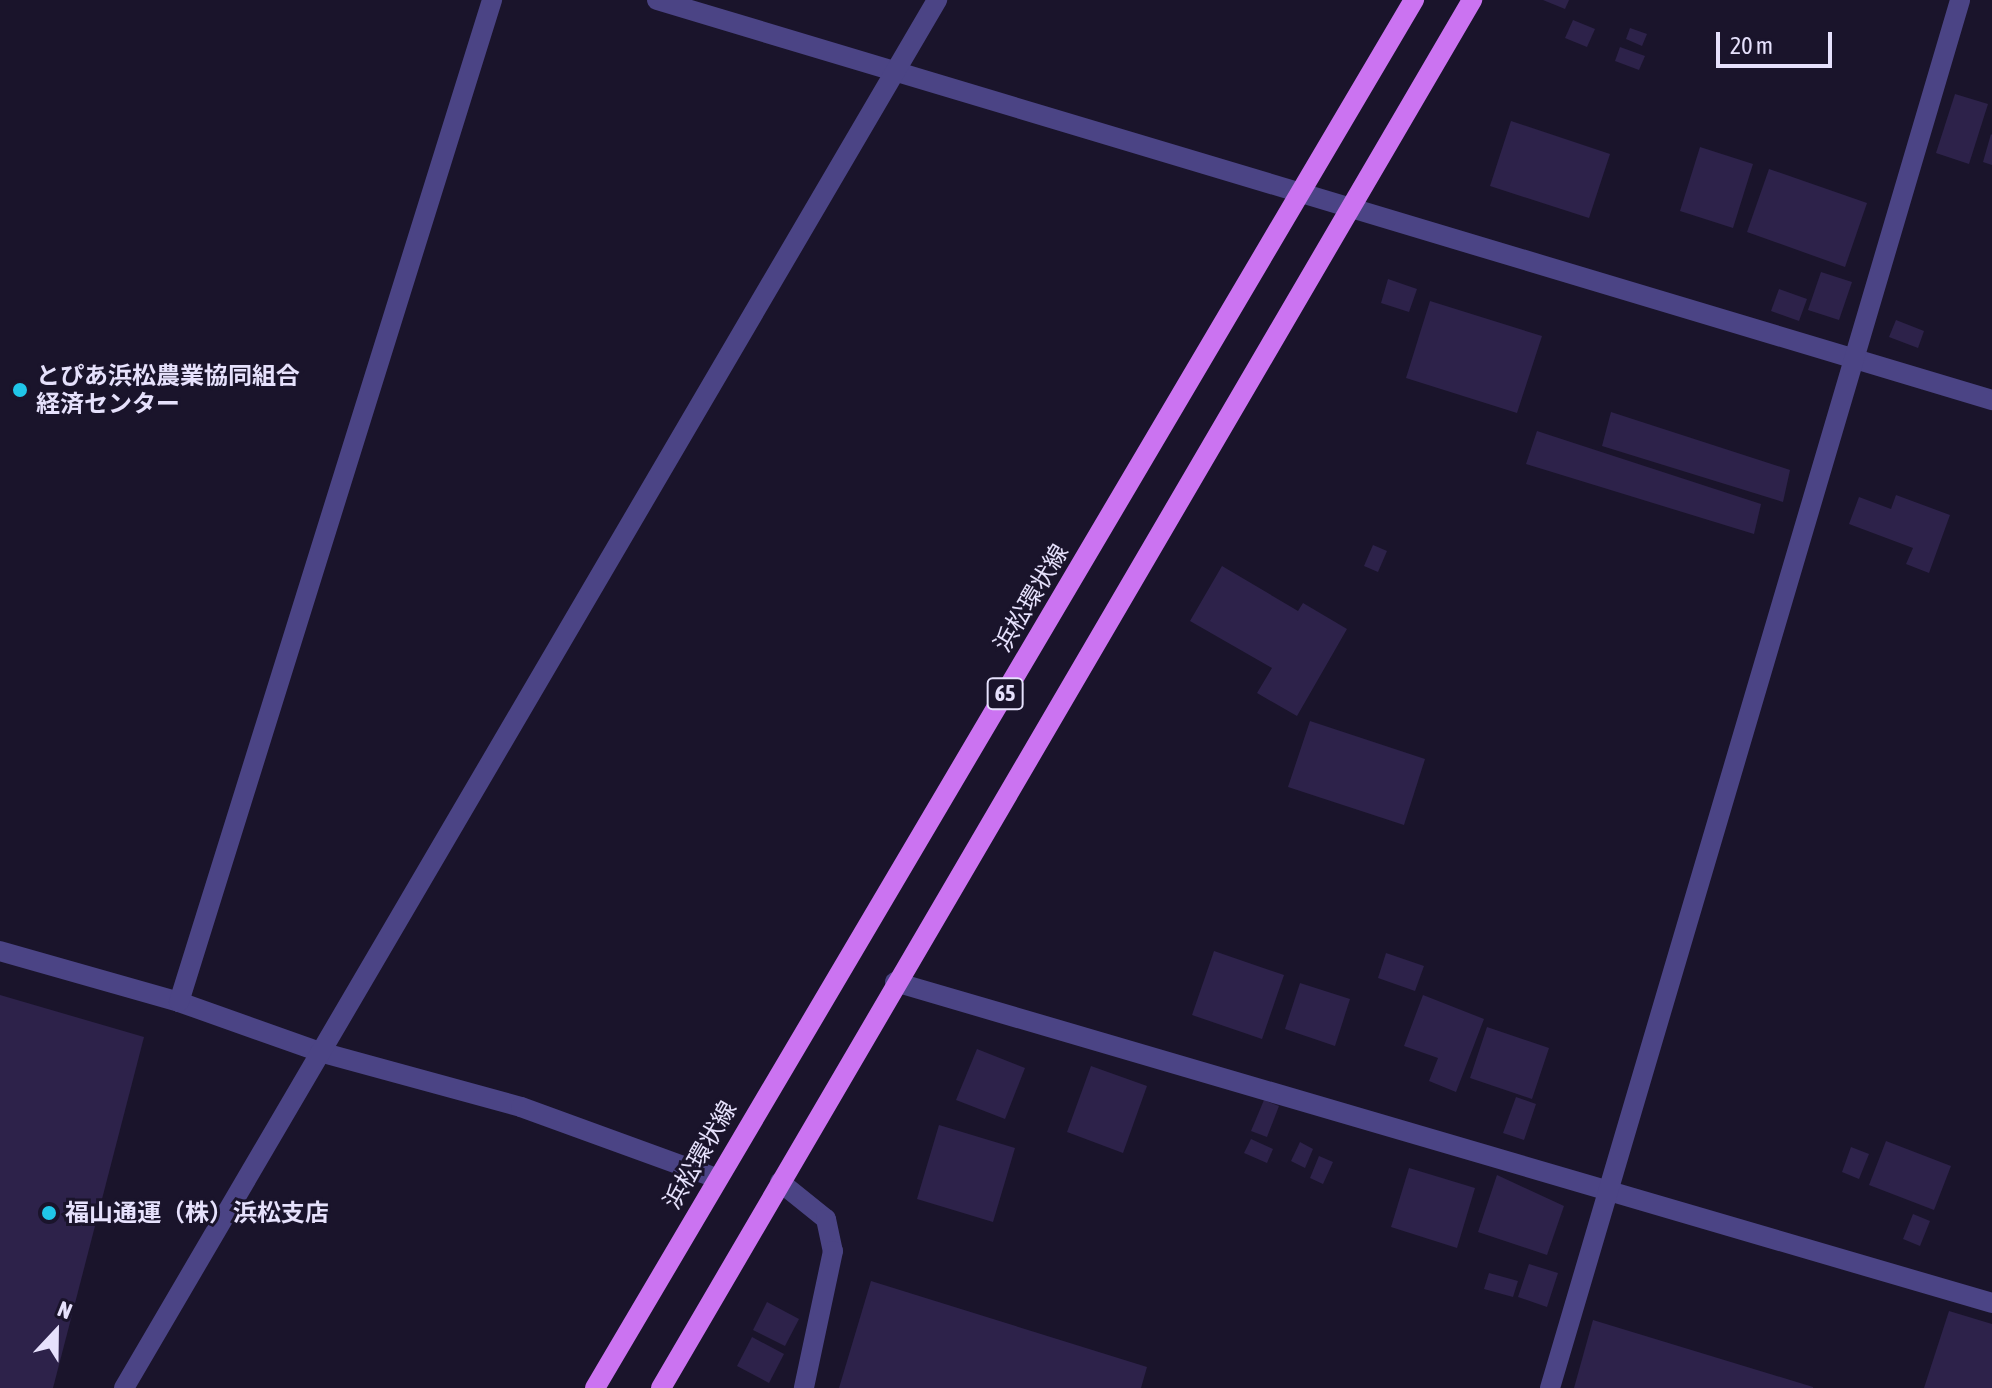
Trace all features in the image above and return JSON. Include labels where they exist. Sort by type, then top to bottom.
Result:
[{"type":"main road","name":"浜松環状線","points":[[595,1388],[716,1178],[1414,0]]},
{"type":"main road","name":"65","points":[[661,1388],[895,982],[1472,0]]},
{"type":"street","points":[[179,1002],[492,0]]},
{"type":"street","points":[[657,0],[1349,210],[1992,400]]},
{"type":"street","points":[[124,1388],[937,0]]},
{"type":"street","points":[[1550,1388],[1604,1189],[1850,358],[1960,0]]},
{"type":"street","points":[[0,951],[179,1002],[320,1052],[521,1107],[716,1178]]},
{"type":"street","points":[[895,982],[1992,1303]]},
{"type":"street","points":[[780,1182],[826,1219],[833,1251],[804,1388]]},
{"type":"building","points":[[1543,0],[1569,0],[1565,9]]},
{"type":"building","points":[[1573,20],[1595,29],[1587,47],[1565,38]]},
{"type":"building","points":[[1630,28],[1647,34],[1642,46],[1626,39]]},
{"type":"building","points":[[1620,47],[1645,56],[1639,70],[1615,61]]},
{"type":"building","points":[[1955,94],[1988,104],[1969,164],[1936,153]]},
{"type":"building","points":[[1511,121],[1610,154],[1589,218],[1490,186]]},
{"type":"building","points":[[1992,135],[1992,165],[1983,162]]},
{"type":"building","points":[[1700,147],[1753,164],[1733,228],[1680,211]]},
{"type":"building","points":[[1769,169],[1867,203],[1845,267],[1747,232]]},
{"type":"building","points":[[1821,272],[1852,282],[1839,320],[1808,310]]},
{"type":"building","points":[[1388,279],[1417,289],[1409,312],[1381,303]]},
{"type":"building","points":[[1779,289],[1807,299],[1799,321],[1771,311]]},
{"type":"building","points":[[1430,301],[1542,336],[1517,413],[1406,378]]},
{"type":"building","points":[[1896,320],[1924,331],[1918,348],[1889,337]]},
{"type":"building","points":[[1611,412],[1790,470],[1783,502],[1602,446]]},
{"type":"building","points":[[1537,431],[1761,504],[1754,534],[1526,464]]},
{"type":"building","points":[[1896,495],[1950,515],[1929,573],[1906,564],[1913,548],[1849,524],[1859,497],[1891,509]]},
{"type":"building","points":[[1373,545],[1387,551],[1378,572],[1364,566]]},
{"type":"building","points":[[1222,566],[1298,611],[1303,603],[1347,629],[1297,716],[1257,693],[1272,668],[1190,621]]},
{"type":"building","points":[[1310,721],[1425,759],[1404,825],[1288,787]]},
{"type":"building","points":[[1214,951],[1284,975],[1262,1039],[1192,1015]]},
{"type":"building","points":[[1386,953],[1424,966],[1415,991],[1378,978]]},
{"type":"building","points":[[1300,983],[1350,999],[1335,1046],[1285,1029]]},
{"type":"building","name":"福山通運（株）浜松支店","points":[[0,995],[144,1037],[53,1388],[0,1388]]},
{"type":"building","points":[[1423,995],[1484,1019],[1456,1092],[1429,1081],[1438,1058],[1404,1046]]},
{"type":"building","points":[[1487,1027],[1549,1048],[1532,1099],[1470,1078]]},
{"type":"building","points":[[977,1049],[1025,1068],[1005,1119],[956,1100]]},
{"type":"building","points":[[1091,1066],[1147,1086],[1123,1153],[1067,1132]]},
{"type":"building","points":[[1516,1097],[1536,1104],[1524,1140],[1503,1133]]},
{"type":"building","points":[[1264,1100],[1279,1106],[1267,1137],[1251,1131]]},
{"type":"building","points":[[939,1125],[1015,1148],[993,1222],[917,1199]]},
{"type":"building","points":[[1251,1139],[1273,1149],[1267,1163],[1244,1153]]},
{"type":"building","points":[[1886,1141],[1951,1166],[1934,1210],[1869,1185]]},
{"type":"building","points":[[1300,1142],[1313,1149],[1305,1168],[1291,1161]]},
{"type":"building","points":[[1851,1147],[1869,1154],[1859,1179],[1842,1172]]},
{"type":"building","points":[[1319,1156],[1333,1162],[1323,1184],[1310,1178]]},
{"type":"building","points":[[1409,1168],[1475,1188],[1457,1248],[1391,1227]]},
{"type":"building","points":[[1497,1175],[1564,1206],[1547,1255],[1478,1232]]},
{"type":"building","points":[[1913,1214],[1930,1221],[1920,1246],[1903,1239]]},
{"type":"building","points":[[1529,1264],[1558,1273],[1547,1307],[1518,1297]]},
{"type":"building","points":[[1489,1273],[1518,1281],[1513,1297],[1484,1289]]},
{"type":"building","points":[[871,1281],[1147,1367],[1141,1388],[839,1388]]},
{"type":"building","points":[[767,1302],[799,1319],[785,1346],[753,1330]]},
{"type":"building","points":[[1949,1311],[1992,1324],[1992,1388],[1924,1388]]},
{"type":"building","points":[[1593,1320],[1813,1387],[1813,1388],[1574,1388]]},
{"type":"building","points":[[752,1337],[784,1354],[769,1383],[737,1366]]},
{"type":"place","name":"とぴあ浜松農業協同組合 経済センター","points":[[20,390]]},
{"type":"place","name":"福山通運（株）浜松支店","points":[[49,1213]]}]
